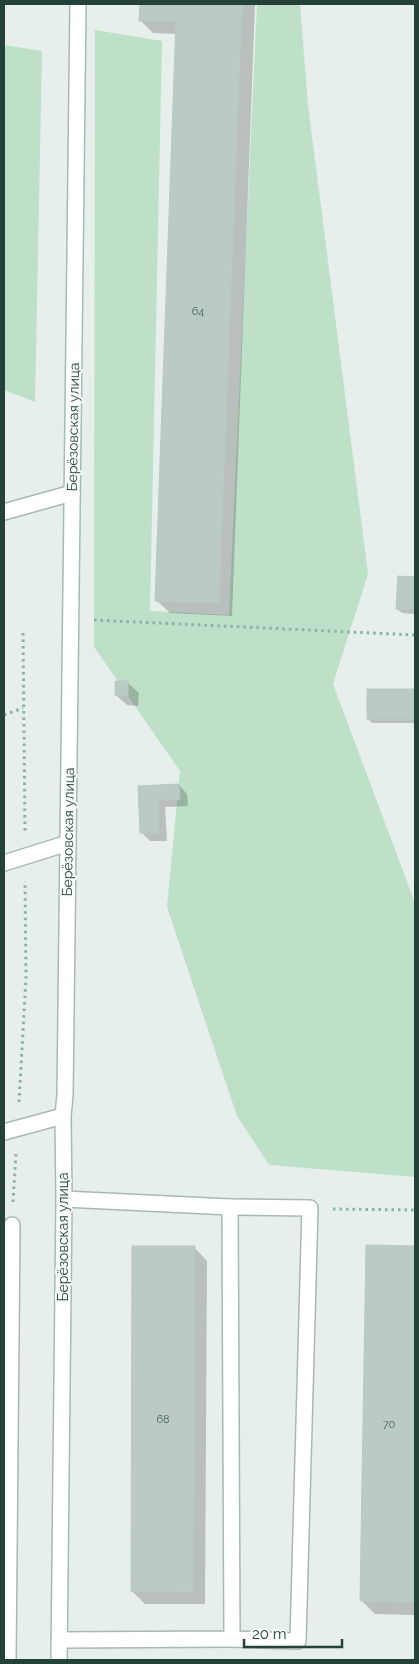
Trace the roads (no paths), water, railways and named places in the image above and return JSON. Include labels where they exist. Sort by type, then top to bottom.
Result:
[{"type":"street","name":"Берёзовская улица","points":[[58,1660],[64,1199],[63,1116],[66,1095],[78,4]]},
{"type":"street","points":[[4,512],[72,493]]},
{"type":"street","points":[[4,863],[68,843]]},
{"type":"street","points":[[11,1130],[63,1116]]},
{"type":"street","points":[[59,1640],[232,1639],[298,1641],[310,1208],[230,1207],[64,1199]]},
{"type":"street","points":[[230,1207],[232,1639]]},
{"type":"street","points":[[8,1660],[12,1225]]}]
